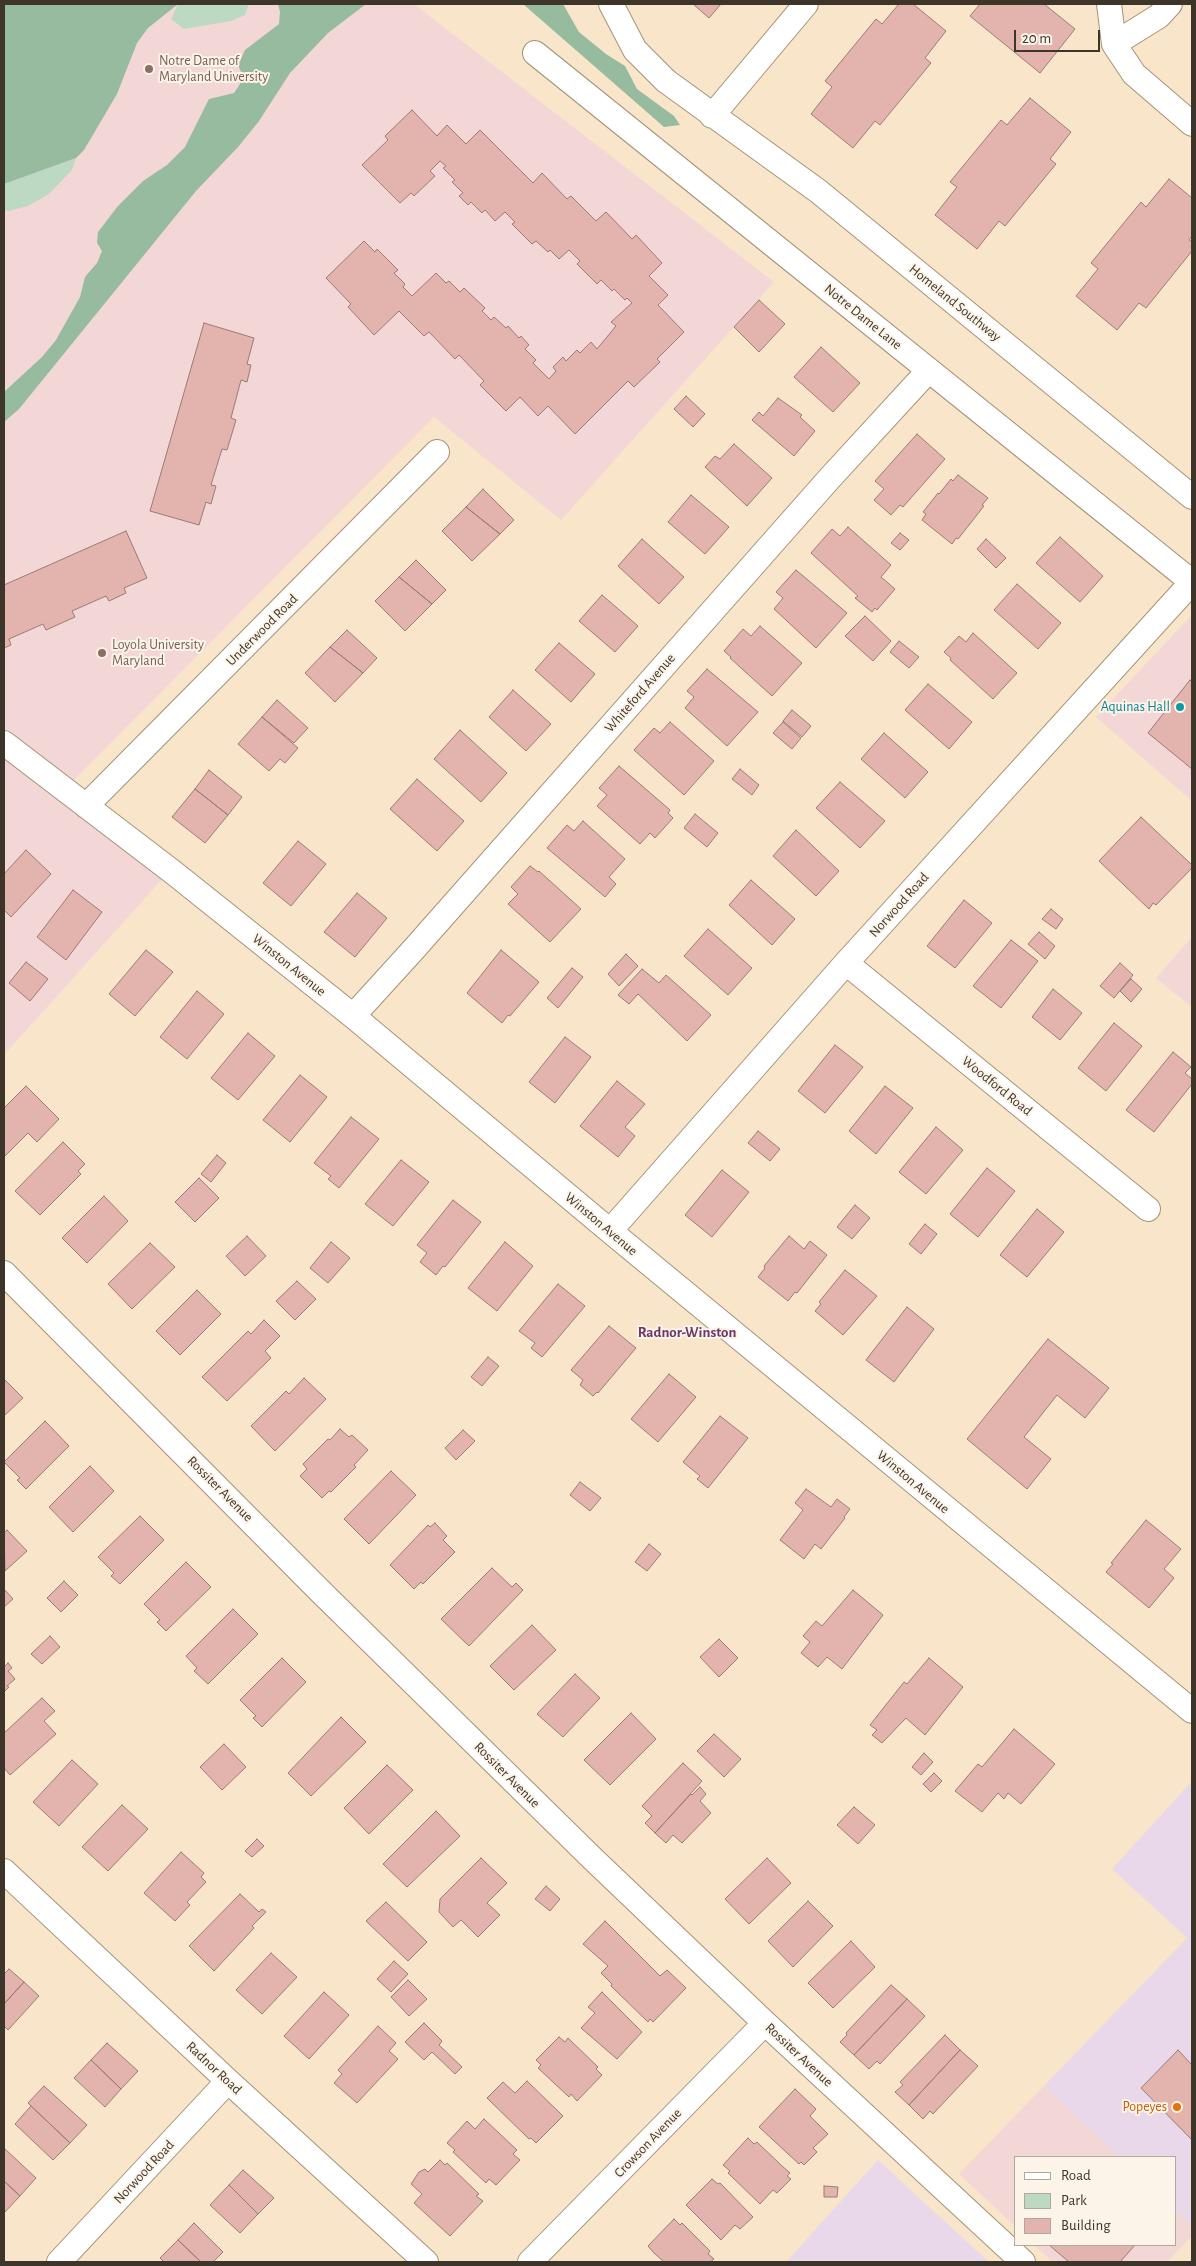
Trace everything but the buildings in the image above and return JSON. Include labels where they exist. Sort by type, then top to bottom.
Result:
[{"type":"street","name":"Homeland Southway","points":[[611,4],[635,50],[666,81],[818,191],[1192,497]]},
{"type":"street","points":[[712,116],[806,4]]},
{"type":"street","points":[[1109,4],[1114,44],[1134,74],[1192,124]]},
{"type":"street","points":[[1114,44],[1158,16],[1170,4]]},
{"type":"street","name":"Notre Dame Lane","points":[[534,53],[1192,582]]},
{"type":"street","name":"Whiteford Avenue","points":[[353,1016],[928,370]]},
{"type":"street","name":"Underwood Road","points":[[86,806],[437,452]]},
{"type":"street","name":"Norwood Road","points":[[610,1232],[846,963],[1192,582]]},
{"type":"street","name":"Winston Avenue","points":[[4,743],[174,873],[353,1016],[610,1232],[1192,1711]]},
{"type":"street","name":"Woodford Road","points":[[846,963],[1148,1209]]},
{"type":"street","name":"Rossiter Avenue","points":[[4,1273],[321,1592],[593,1860],[765,2023],[1023,2262]]},
{"type":"street","name":"Radnor Road","points":[[4,1871],[228,2081],[426,2262]]},
{"type":"street","name":"Crowson Avenue","points":[[530,2262],[765,2023]]},
{"type":"street","name":"Norwood Road","points":[[59,2262],[228,2081]]},
{"type":"shaded area","name":"Loyola University Maryland","points":[[4,4],[414,4],[774,282],[561,520],[434,417],[69,785],[174,866],[4,1055]]},
{"type":"shaded area","points":[[1192,617],[1192,801],[1096,717]]},
{"type":"shaded area","points":[[1192,937],[1192,1007],[1156,978]]},
{"type":"shaded area","points":[[1192,1781],[1192,2225],[1176,2210],[1176,2156],[1119,2156],[1044,2086],[1187,1938],[1112,1869]]},
{"type":"shaded area","points":[[1044,2086],[1119,2156],[1014,2156],[1014,2225],[959,2174]]},
{"type":"shaded area","points":[[878,2160],[989,2262],[786,2262]]},
{"type":"shaded area","points":[[1176,2210],[1192,2225],[1192,2236],[1167,2262],[1053,2262],[1035,2246],[1176,2246]]},
{"type":"green space","points":[[4,4],[178,4],[148,28],[137,43],[117,94],[84,150],[76,158],[4,184]]},
{"type":"green space","points":[[178,4],[249,4],[245,15],[231,21],[184,29],[171,19]]},
{"type":"green space","points":[[278,4],[366,4],[328,33],[290,73],[259,121],[238,147],[196,191],[19,409],[4,422],[4,392],[42,357],[56,340],[80,297],[85,277],[97,263],[102,251],[97,243],[98,232],[118,206],[143,181],[167,165],[185,147],[209,99],[234,93],[240,84],[242,74],[238,65],[245,50],[279,24],[280,12]]},
{"type":"green space","points":[[523,4],[563,4],[579,32],[606,54],[625,66],[637,89],[674,116],[680,125],[664,127]]},
{"type":"green space","points":[[76,158],[72,170],[49,194],[28,206],[9,211],[4,210],[4,184]]},
{"type":"place","name":"Notre Dame of Maryland University","points":[[149,69]]},
{"type":"place","name":"Loyola University Maryland","points":[[102,653]]},
{"type":"place","name":"Aquinas Hall","points":[[1180,707]]},
{"type":"place","name":"Popeyes","points":[[1177,2107]]},
{"type":"district","name":"Radnor-Winston","points":[[687,1332]]}]
